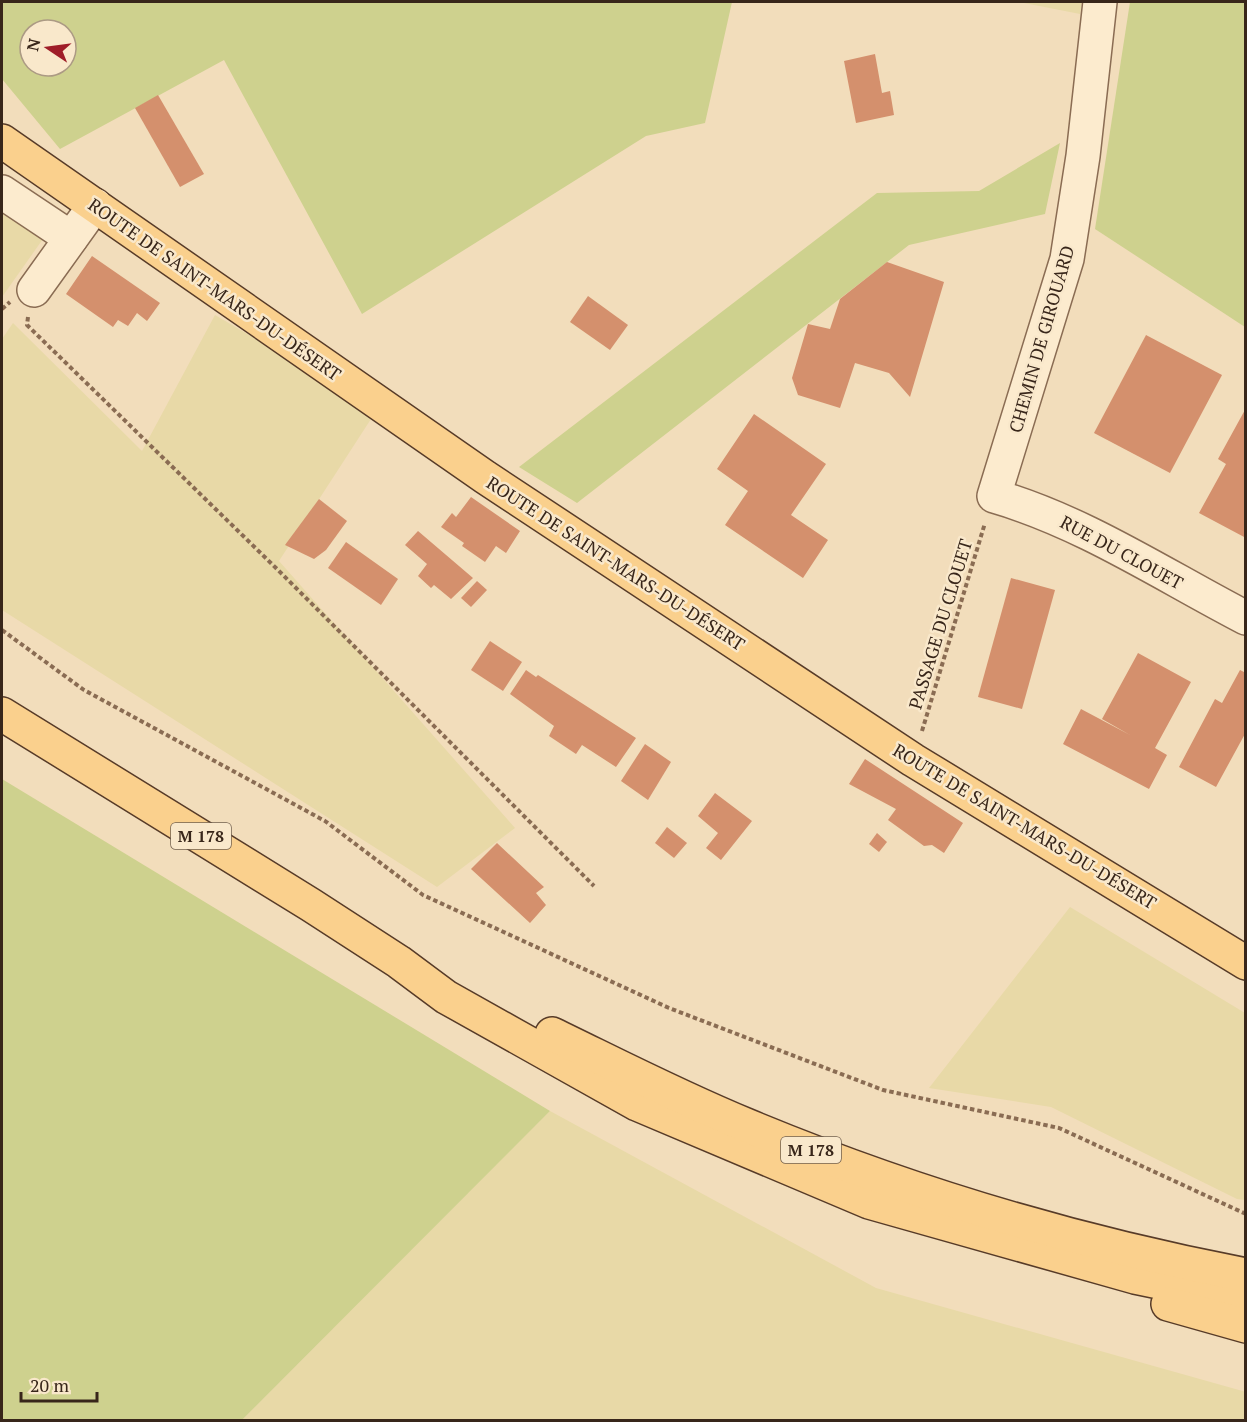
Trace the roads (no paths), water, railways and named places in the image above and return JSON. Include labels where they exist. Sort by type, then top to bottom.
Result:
[{"type":"main road","name":"ROUTE DE SAINT-MARS-DU-DÉSERT","points":[[2,141],[485,477],[913,760],[1245,963]]},
{"type":"main road","name":"M 178","points":[[2,714],[399,962],[446,998],[627,1099],[685,1126],[869,1202]]},
{"type":"main road","name":"M 178","points":[[399,962],[477,996],[671,1092],[746,1125],[881,1177],[1062,1233],[1245,1275]]},
{"type":"main road","points":[[869,1202],[1135,1277],[1245,1300]]},
{"type":"main road","points":[[869,1202],[922,1231],[1245,1326]]},
{"type":"street","name":"CHEMIN DE GIROUARD","points":[[994,496],[1067,259],[1083,156],[1100,2]]},
{"type":"street","points":[[2,192],[71,238]]},
{"type":"street","points":[[34,290],[95,205]]},
{"type":"street","name":"RUE DU CLOUET","points":[[994,496],[1030,507],[1082,529],[1245,618]]}]
